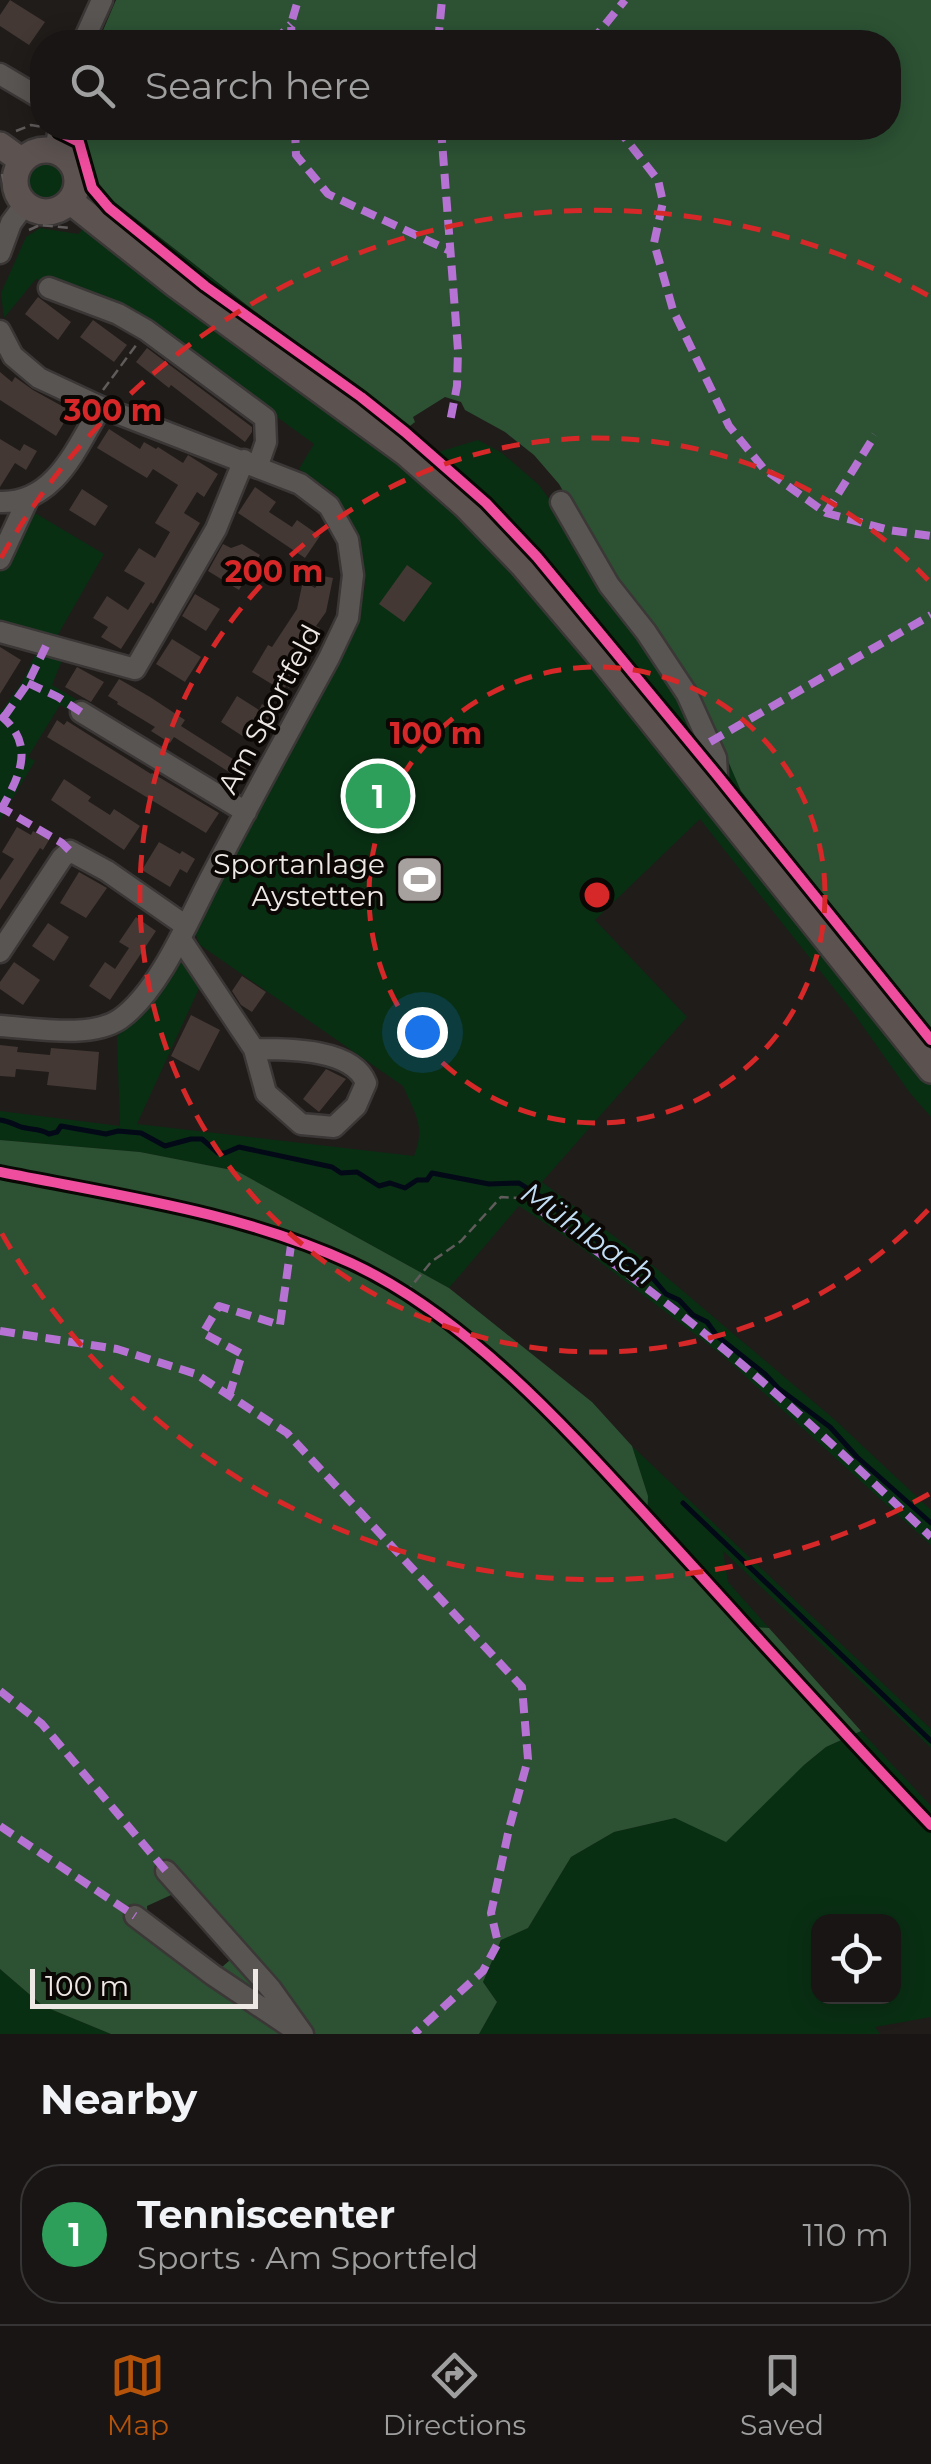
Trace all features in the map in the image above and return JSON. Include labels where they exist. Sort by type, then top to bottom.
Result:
[{"type":"main road","points":[[47,140],[34,152],[6,155],[15,174],[18,195],[14,209],[53,212],[84,202]]},
{"type":"main road","points":[[58,140],[72,162],[84,202],[176,285],[414,447],[522,564],[706,785],[931,1070]]},
{"type":"street","points":[[88,30],[102,0]]},
{"type":"street","points":[[0,74],[30,92]]},
{"type":"street","points":[[0,253],[14,209]]},
{"type":"street","points":[[0,632],[135,669],[266,442],[265,418],[146,330],[118,314],[49,288]]},
{"type":"street","name":"Am Sportfeld","points":[[0,331],[13,356],[39,378],[97,405],[304,486],[329,506],[348,540],[353,575],[348,618],[330,658],[150,987],[118,1021],[99,1028],[76,1031],[0,1026]]},
{"type":"street","points":[[0,502],[28,500],[42,492],[60,473],[97,405]]},
{"type":"street","points":[[0,559],[28,500]]},
{"type":"street","points":[[561,502],[609,585],[687,694],[716,758],[717,775],[706,785]]},
{"type":"street","points":[[81,712],[246,812]]},
{"type":"street","points":[[0,952],[70,851],[107,870],[180,938],[254,1050],[266,1093],[302,1124],[334,1127],[356,1106],[366,1084],[362,1073],[346,1062],[300,1049],[254,1050]]},
{"type":"street","points":[[166,1871],[270,1989],[302,2034]]},
{"type":"street","points":[[135,1916],[213,1975],[302,2034]]},
{"type":"path","points":[[30,126],[14,132],[6,155],[14,209],[26,234],[40,225],[78,231],[87,164],[78,142],[72,140]]},
{"type":"path","points":[[97,405],[146,330]]},
{"type":"path","points":[[405,1294],[430,1262],[461,1241],[501,1196],[520,1198],[536,1208]]},
{"type":"green space","points":[[116,0],[931,0],[931,1032],[741,791],[715,731],[695,698],[614,581],[559,484],[534,455],[505,432],[465,410],[461,402],[445,397],[413,417],[415,422],[406,429],[112,200],[97,185],[81,140],[901,140],[901,30],[103,30]]},
{"type":"green space","points":[[46,160],[61,166],[67,181],[61,196],[46,202],[31,196],[25,181],[31,166]]},
{"type":"green space","points":[[112,200],[435,453],[478,440],[502,453],[539,485],[695,698],[857,939],[931,1032],[931,1117],[700,819],[595,920],[687,1017],[542,1182],[651,1264],[835,1420],[931,1510],[931,1545],[722,1355],[575,1243],[519,1206],[449,1288],[237,1171],[140,1152],[0,1140],[0,1111],[120,1126],[117,1036],[155,1000],[183,955],[201,984],[137,1124],[414,1156],[419,1136],[418,1120],[403,1086],[200,945],[195,933],[359,614],[365,587],[360,541],[334,493],[299,469],[314,444],[151,325],[36,279],[4,318],[1,293],[26,237],[40,228],[78,234]]},
{"type":"green space","points":[[25,507],[104,554],[51,647],[0,631],[0,560]]},
{"type":"green space","points":[[40,645],[65,653],[52,685],[84,704],[77,715],[60,705],[28,757],[35,761],[0,820],[0,710],[22,682]]},
{"type":"green space","points":[[0,1140],[140,1152],[237,1171],[449,1288],[592,1402],[632,1446],[648,1496],[647,1523],[741,1626],[769,1628],[861,1731],[826,1747],[804,1765],[726,1842],[675,1818],[614,1832],[571,1857],[528,1928],[501,1940],[483,1982],[497,2002],[479,2034],[111,2034],[43,2006],[0,1969]],"holes":[[[182,1890],[238,1953],[213,1975],[148,1926],[147,1906]]]},
{"type":"green space","points":[[632,1446],[931,1729],[931,1748],[723,1551],[728,1582],[769,1628],[741,1626],[647,1522],[648,1496]]},
{"type":"green space","points":[[861,1731],[931,1806],[931,2017],[875,2027],[880,2034],[479,2034],[497,2002],[483,1982],[502,1939],[528,1928],[571,1857],[614,1832],[675,1818],[804,1765],[826,1747]]},
{"type":"green space","points":[[0,1969],[43,2006],[111,2034],[0,2034]]},
{"type":"building","points":[[10,0],[45,22],[39,30],[30,30],[29,45],[0,26],[0,15]]},
{"type":"building","points":[[38,297],[71,322],[58,340],[25,314]]},
{"type":"building","points":[[93,320],[127,345],[114,362],[80,337]]},
{"type":"building","points":[[147,348],[252,427],[245,442],[136,362]]},
{"type":"building","points":[[0,372],[71,411],[56,436],[0,400]]},
{"type":"building","points":[[109,429],[140,449],[144,442],[183,463],[188,455],[218,474],[204,497],[197,492],[184,513],[200,523],[153,604],[121,649],[101,637],[108,627],[93,618],[107,596],[128,610],[145,583],[124,571],[139,548],[155,558],[170,532],[155,523],[178,485],[153,469],[147,478],[97,448]]},
{"type":"building","points":[[0,439],[20,451],[24,444],[37,451],[26,470],[15,463],[0,487]]},
{"type":"building","points":[[255,487],[276,502],[269,512],[292,527],[297,520],[320,536],[305,558],[238,513]]},
{"type":"building","points":[[82,489],[108,506],[95,526],[69,510]]},
{"type":"building","points":[[223,544],[231,548],[242,544],[260,555],[239,590],[208,571]]},
{"type":"building","points":[[407,565],[432,583],[404,622],[379,604]]},
{"type":"building","points":[[323,576],[333,578],[326,612],[298,663],[303,666],[283,691],[252,672],[297,609],[303,581],[315,588]]},
{"type":"building","points":[[195,594],[220,609],[206,631],[182,616]]},
{"type":"building","points":[[172,639],[201,657],[185,682],[156,664]]},
{"type":"building","points":[[0,647],[21,660],[0,694]]},
{"type":"building","points":[[77,667],[104,682],[91,702],[65,687]]},
{"type":"building","points":[[119,679],[185,720],[181,726],[247,768],[240,779],[174,737],[170,743],[151,731],[155,727],[117,704],[108,696]]},
{"type":"building","points":[[237,696],[259,710],[262,704],[274,712],[267,724],[262,721],[250,741],[221,722]]},
{"type":"building","points":[[57,720],[64,725],[67,721],[219,813],[206,833],[47,737]]},
{"type":"building","points":[[356,769],[402,802],[387,822],[367,808],[370,803],[345,785]]},
{"type":"building","points":[[64,779],[110,815],[114,809],[140,826],[124,850],[51,800]]},
{"type":"building","points":[[17,827],[49,840],[0,910],[0,880],[14,859],[2,852]]},
{"type":"building","points":[[159,842],[195,859],[187,873],[180,869],[170,887],[142,870]]},
{"type":"building","points":[[79,872],[107,888],[86,918],[60,903]]},
{"type":"building","points":[[136,917],[156,931],[110,1000],[89,986],[105,962],[115,969],[129,948],[119,942]]},
{"type":"building","points":[[48,923],[69,937],[54,961],[32,946]]},
{"type":"building","points":[[14,962],[40,980],[23,1005],[0,989],[0,982]]},
{"type":"building","points":[[242,976],[266,992],[252,1012],[241,1005],[232,991]]},
{"type":"building","points":[[191,1015],[220,1030],[199,1071],[171,1056]]},
{"type":"building","points":[[0,1045],[18,1047],[17,1052],[50,1055],[51,1048],[99,1052],[96,1090],[47,1085],[49,1072],[16,1069],[15,1077],[0,1076]]},
{"type":"building","points":[[326,1069],[346,1079],[319,1112],[303,1099]]},
{"type":"waterway","name":"Mühlbach","points":[[0,1120],[49,1134],[61,1126],[106,1134],[141,1133],[165,1146],[202,1139],[218,1153],[239,1147],[332,1167],[341,1173],[357,1172],[379,1186],[390,1183],[405,1188],[417,1180],[427,1180],[432,1173],[489,1184],[519,1183],[568,1220],[580,1224],[605,1249],[650,1275],[666,1294],[707,1322],[717,1336],[830,1427],[857,1457],[931,1523]]},
{"type":"waterway","points":[[683,1503],[931,1741]]},
{"type":"marked path","points":[[291,30],[298,0]]},
{"type":"marked path","points":[[439,30],[442,0]]},
{"type":"marked path","points":[[601,30],[625,0]]},
{"type":"marked path","points":[[285,30],[291,24]]},
{"type":"marked path","points":[[295,140],[296,155],[328,194],[450,251]]},
{"type":"marked path","points":[[442,140],[458,350],[450,422]]},
{"type":"marked path","points":[[626,140],[658,180],[663,202],[654,243],[673,310],[729,426],[764,469],[826,513],[889,530],[931,536]]},
{"type":"marked path","points":[[826,513],[875,435]]},
{"type":"marked path","points":[[710,742],[931,615]]},
{"type":"marked path","points":[[4,717],[28,683],[46,646]]},
{"type":"marked path","points":[[28,683],[81,712]]},
{"type":"marked path","points":[[0,715],[11,726],[21,748],[19,772],[2,808]]},
{"type":"marked path","points":[[0,812],[2,808],[70,851]]},
{"type":"marked path","points":[[536,1207],[726,1351],[931,1537]]},
{"type":"marked path","points":[[229,1396],[242,1354],[203,1333],[219,1306],[280,1325],[292,1238]]},
{"type":"marked path","points":[[0,1331],[117,1349],[196,1374],[287,1433],[522,1687],[528,1759],[491,1913],[498,1943],[483,1971],[414,2034]]},
{"type":"marked path","points":[[0,1691],[42,1724],[166,1871]]},
{"type":"marked path","points":[[0,1826],[135,1916]]},
{"type":"cycle path","points":[[75,140],[79,142],[92,188],[109,208],[205,286],[361,397],[486,503],[537,557],[931,1040]]},
{"type":"cycle path","points":[[0,1172],[178,1207],[309,1245],[396,1287],[438,1315],[480,1348],[558,1421],[931,1825]]},
{"type":"place","name":"Tenniscenter","points":[[378,796]]},
{"type":"place","name":"Sportanlage Aystetten","points":[[420,880]]}]
